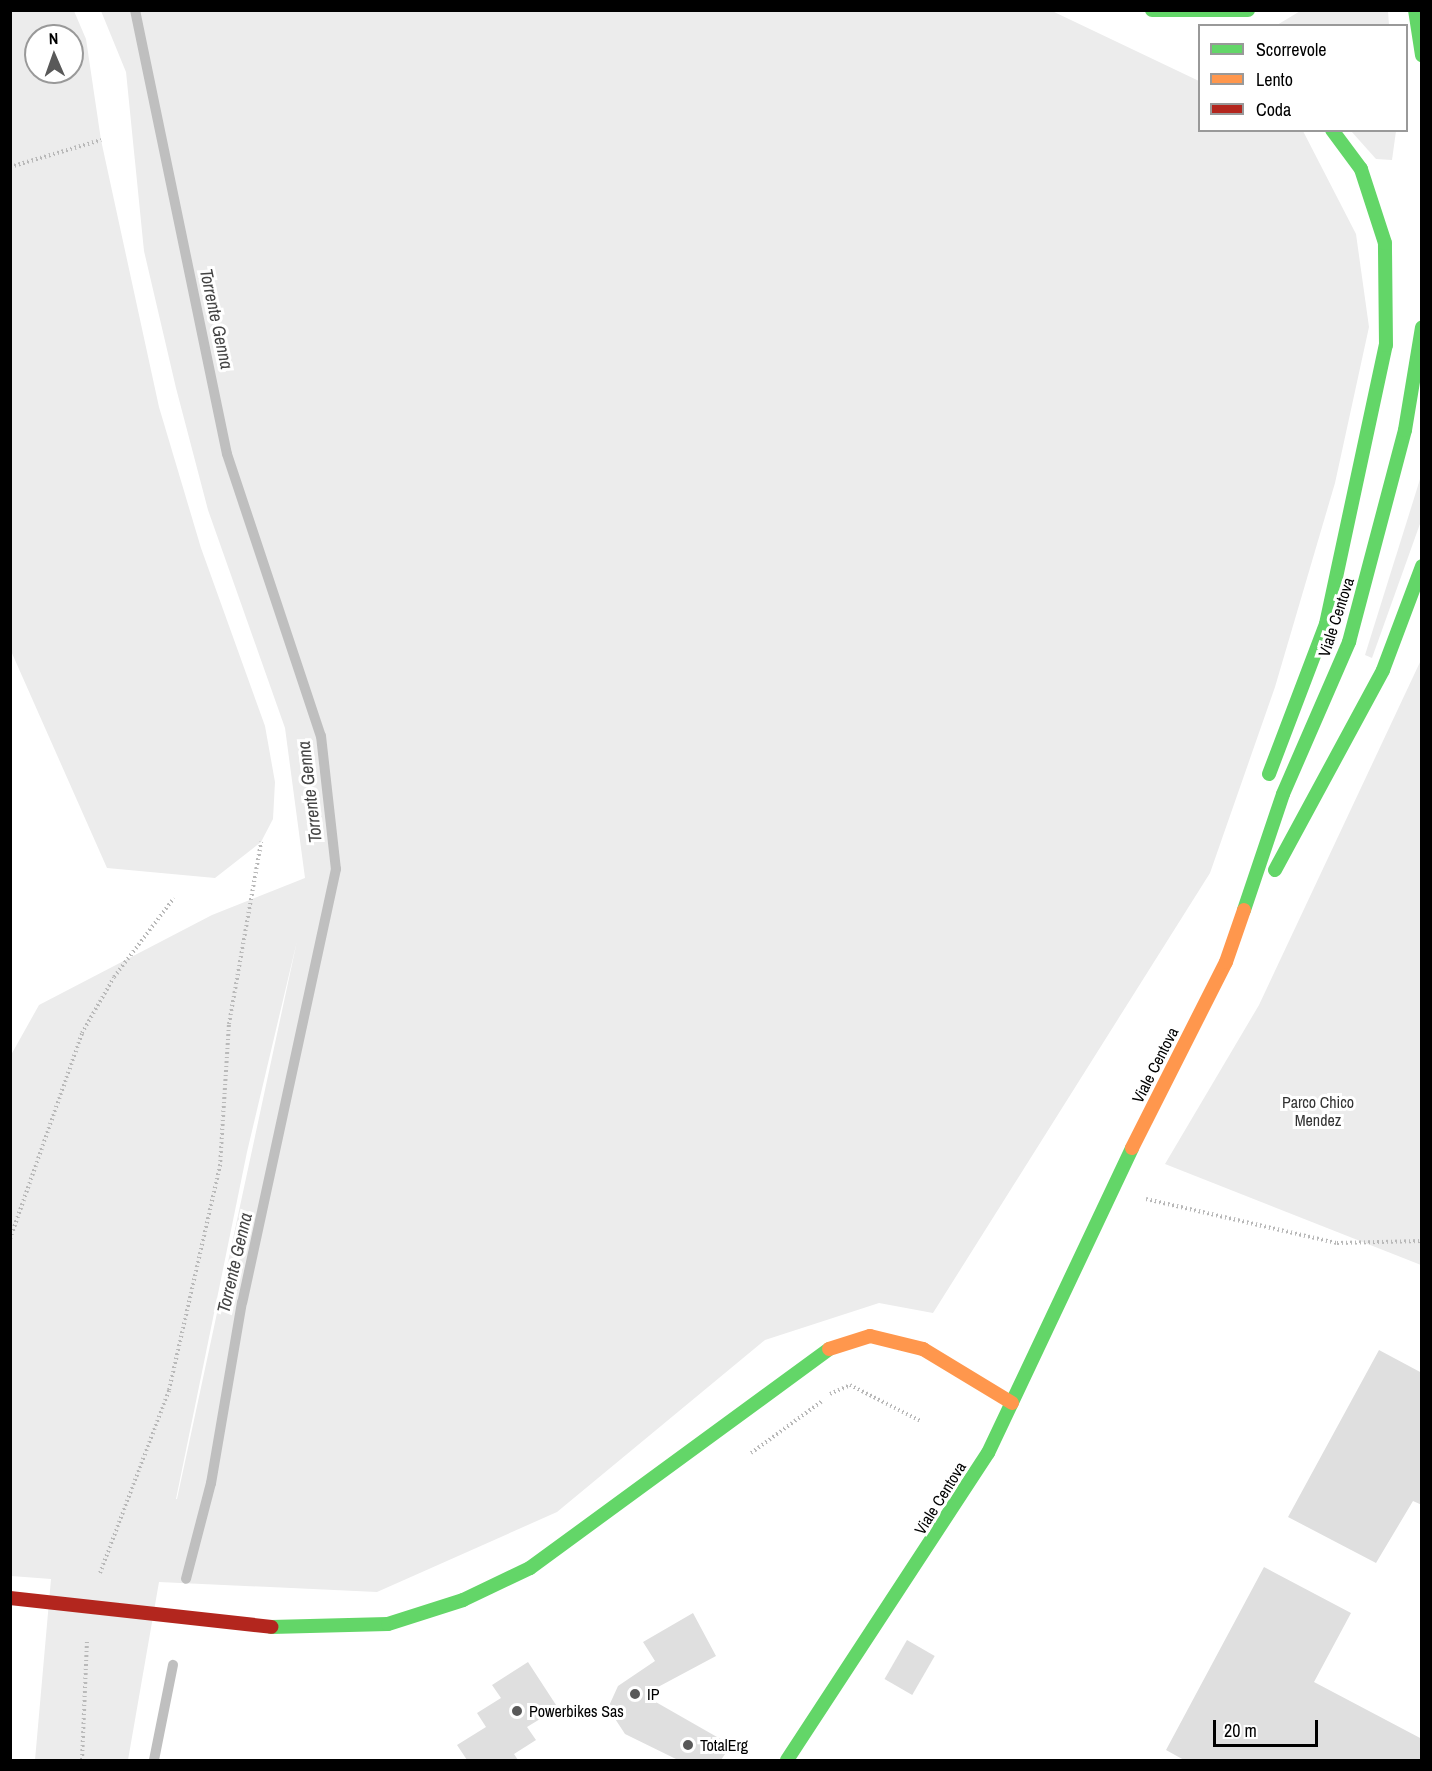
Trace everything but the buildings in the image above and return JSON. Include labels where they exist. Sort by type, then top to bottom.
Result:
[{"type":"main road","points":[[1139,10],[1189,28]]},
{"type":"main road","points":[[1152,10],[1248,10]]},
{"type":"main road","points":[[1414,10],[1422,55]]},
{"type":"main road","points":[[1264,786],[1326,624],[1386,345],[1385,243],[1361,169],[1333,132]]},
{"type":"main road","name":"Viale Centova","points":[[787,1761],[988,1453],[1109,1193],[1226,962],[1283,794],[1349,642],[1405,430],[1422,327]]},
{"type":"main road","points":[[1226,962],[1383,670],[1422,566]]},
{"type":"main road","points":[[1226,962],[1236,884]]},
{"type":"main road","points":[[10,1598],[298,1630],[388,1624],[463,1600],[531,1568],[838,1344],[860,1339],[923,1349],[1012,1402]]},
{"type":"path","points":[[10,167],[101,140]]},
{"type":"path","points":[[82,1761],[87,1607],[169,1390],[220,1166],[229,1024],[261,842]]},
{"type":"path","points":[[10,1239],[82,1033],[114,977],[174,898]]},
{"type":"path","points":[[1109,1193],[1190,1206],[1337,1243],[1422,1241]]},
{"type":"path","points":[[747,1455],[850,1385],[921,1421]]},
{"type":"green space","points":[[1302,10],[1388,11],[1389,24],[1279,24]]},
{"type":"green space","points":[[10,11],[74,11],[80,24],[24,24],[24,84],[84,84],[84,34],[86,39],[101,140],[159,407],[201,548],[265,726],[275,782],[273,819],[261,842],[215,878],[107,868],[11,651]]},
{"type":"green space","points":[[101,11],[1052,11],[1198,81],[1198,132],[1304,132],[1356,234],[1369,327],[1335,483],[1275,687],[1210,873],[933,1313],[879,1303],[765,1340],[557,1512],[377,1592],[159,1582],[128,1760],[35,1760],[51,1579],[11,1576],[11,1055],[39,1005],[212,915],[305,878],[285,728],[208,510],[144,251],[126,72]],"holes":[[[297,941],[177,1499],[247,1152]]]},
{"type":"green space","points":[[1352,132],[1396,132],[1392,160],[1376,159]]},
{"type":"green space","points":[[1421,476],[1421,521],[1372,658],[1365,655]]},
{"type":"green space","name":"Parco Chico Mendez","points":[[1421,660],[1421,1265],[1165,1164],[1259,1005]]},
{"type":"waterway","name":"Torrente Genna","points":[[135,10],[227,454],[321,736],[336,869],[242,1302],[211,1483],[186,1579]]},
{"type":"waterway","name":"Torrente Genna","points":[[154,1760],[173,1665]]},
{"type":"traffic: fast","points":[[1152,10],[1248,10]]},
{"type":"traffic: fast","points":[[1415,10],[1422,55]]},
{"type":"traffic: fast","points":[[1269,774],[1326,624],[1386,345],[1385,243],[1361,169],[1333,132]]},
{"type":"traffic: fast","points":[[1244,910],[1283,794],[1349,642],[1405,430],[1422,327]]},
{"type":"traffic: fast","points":[[1275,870],[1383,670],[1422,566]]},
{"type":"traffic: fast","points":[[787,1760],[988,1453],[1132,1148]]},
{"type":"traffic: fast","points":[[271,1627],[388,1624],[463,1600],[530,1568],[829,1349]]},
{"type":"traffic: slow","points":[[1132,1148],[1226,962],[1244,910]]},
{"type":"traffic: slow","points":[[829,1349],[870,1336],[923,1349],[1012,1403]]},
{"type":"traffic: jam","points":[[10,1598],[271,1627]]},
{"type":"place","name":"IP","points":[[635,1694]]},
{"type":"place","name":"Powerbikes Sas","points":[[517,1711]]},
{"type":"place","name":"TotalErg","points":[[688,1745]]}]
